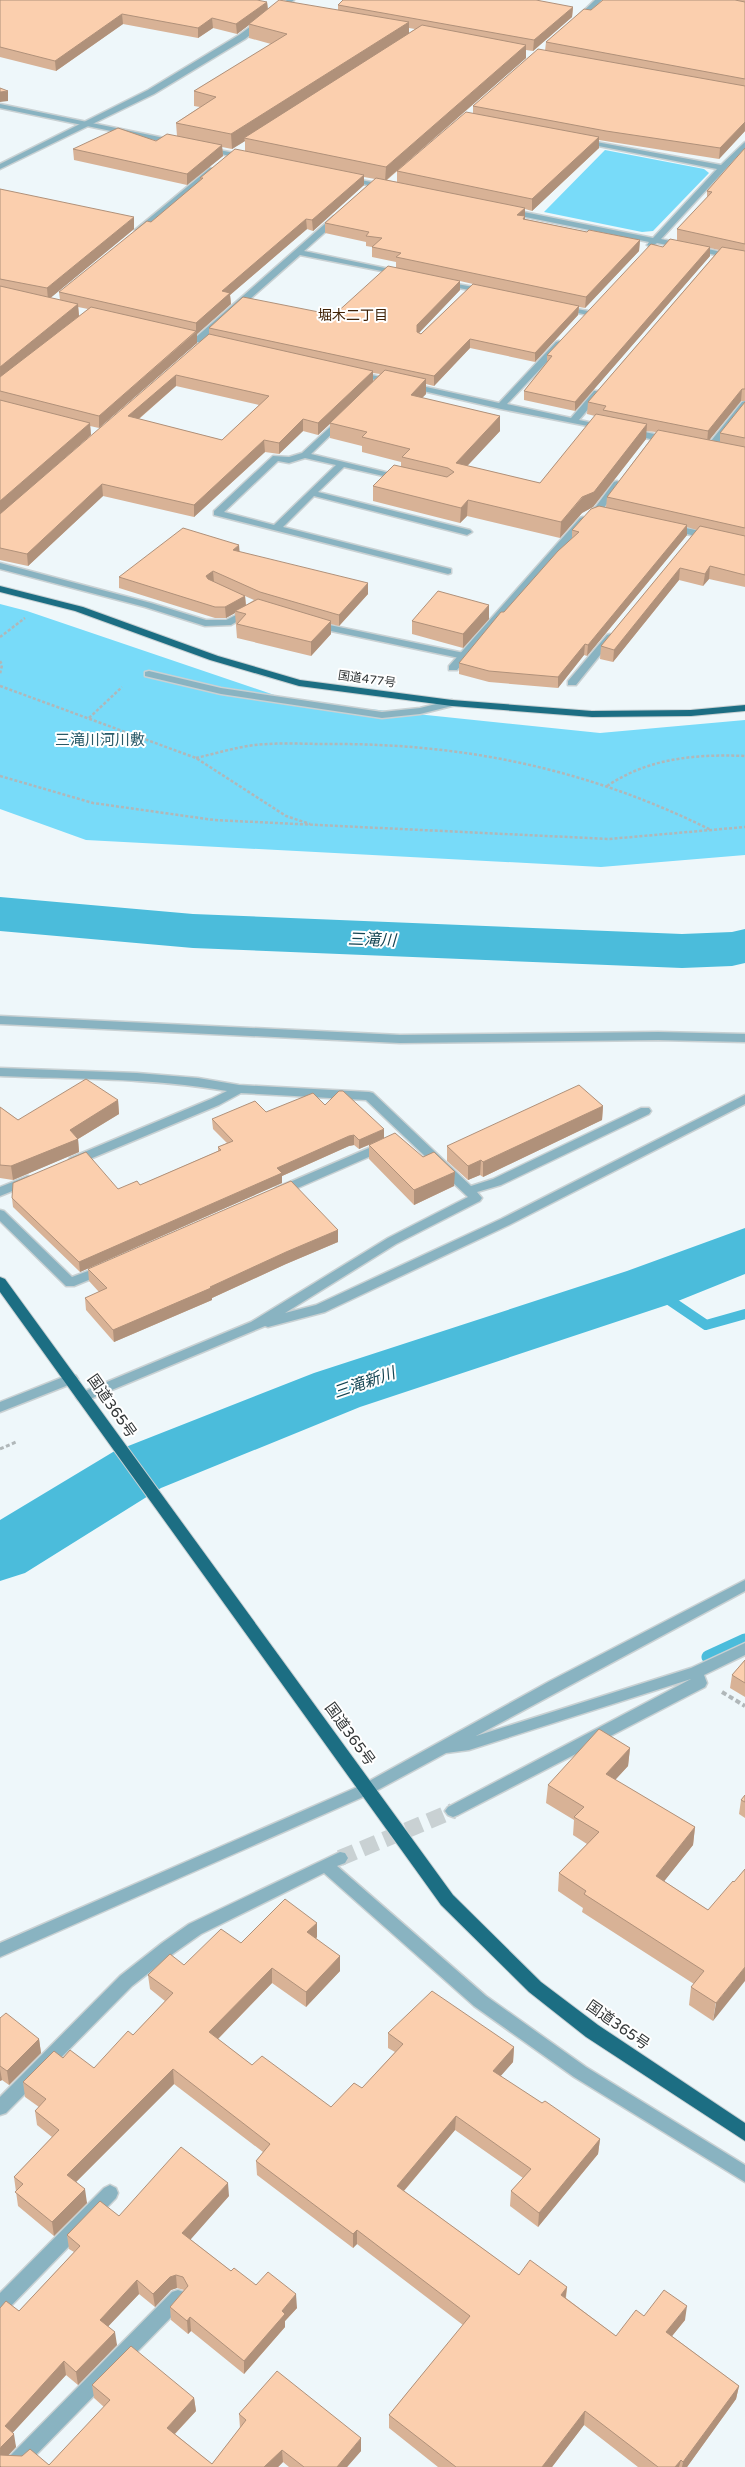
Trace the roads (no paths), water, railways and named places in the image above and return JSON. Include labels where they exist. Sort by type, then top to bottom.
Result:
[{"type":"highway","name":"国道477号","points":[[0,588],[79,609],[214,658],[299,683],[452,703],[592,714],[691,713],[745,708]]},
{"type":"highway","name":"国道365号","points":[[0,1282],[447,1900],[535,1987],[592,2031],[745,2133]]},
{"type":"street","points":[[0,167],[83,124],[151,92],[242,37],[291,0]]},
{"type":"street","points":[[572,25],[599,0]]},
{"type":"street","points":[[270,7],[289,10]]},
{"type":"street","points":[[0,106],[179,144]]},
{"type":"street","points":[[570,139],[723,168]]},
{"type":"street","points":[[642,255],[745,144]]},
{"type":"street","points":[[198,148],[251,158]]},
{"type":"street","points":[[224,161],[240,149]]},
{"type":"street","points":[[133,236],[217,167]]},
{"type":"street","points":[[336,176],[370,187],[394,185]]},
{"type":"street","points":[[195,342],[346,209]]},
{"type":"street","points":[[501,210],[745,259]]},
{"type":"street","points":[[299,252],[413,276]]},
{"type":"street","points":[[713,261],[719,253]]},
{"type":"street","points":[[432,280],[497,294]]},
{"type":"street","points":[[463,295],[470,288]]},
{"type":"street","points":[[551,305],[588,313]]},
{"type":"street","points":[[581,320],[594,306]]},
{"type":"street","points":[[501,406],[568,334]]},
{"type":"street","points":[[345,372],[378,383],[573,421],[651,441],[682,442]]},
{"type":"street","points":[[573,421],[604,385]]},
{"type":"street","points":[[709,448],[745,404]]},
{"type":"street","points":[[349,412],[305,455],[290,460],[276,458],[217,513],[448,572]]},
{"type":"street","points":[[305,455],[409,479]]},
{"type":"street","points":[[276,528],[342,464]]},
{"type":"street","points":[[453,668],[586,516],[597,511],[625,474]]},
{"type":"street","points":[[312,492],[467,532]]},
{"type":"street","points":[[597,511],[615,515]]},
{"type":"street","points":[[660,525],[693,537],[716,538]]},
{"type":"street","points":[[0,566],[148,605],[205,624],[221,625],[235,620],[257,607],[248,603]]},
{"type":"street","points":[[304,622],[359,636],[464,656]]},
{"type":"street","points":[[572,683],[615,631]]},
{"type":"street","points":[[149,674],[221,691],[382,715],[420,711],[452,703]]},
{"type":"street","points":[[0,1020],[400,1039],[658,1036],[745,1038]]},
{"type":"street","points":[[0,1072],[137,1077],[198,1082],[239,1089],[369,1096],[408,1136],[476,1198],[392,1241],[256,1325],[83,1398]]},
{"type":"street","points":[[63,1166],[215,1102],[239,1089]]},
{"type":"street","points":[[256,1325],[320,1309],[505,1222],[745,1099]]},
{"type":"street","points":[[468,1191],[497,1182],[645,1111]]},
{"type":"street","points":[[271,1195],[408,1136]]},
{"type":"street","points":[[0,1192],[36,1177]]},
{"type":"street","points":[[0,1214],[70,1283],[116,1263]]},
{"type":"street","points":[[0,1407],[71,1379]]},
{"type":"street","points":[[0,1950],[366,1789],[439,1748],[745,1585]]},
{"type":"street","points":[[439,1748],[469,1744],[696,1672],[745,1649]]},
{"type":"street","points":[[453,1811],[700,1683],[696,1672]]},
{"type":"street","points":[[0,2108],[126,1981],[168,1948],[195,1929],[340,1858]]},
{"type":"street","points":[[325,1865],[480,2001],[580,2072],[745,2174]]},
{"type":"street","points":[[0,2305],[110,2193]]},
{"type":"street","points":[[11,2467],[178,2298]]},
{"type":"waterway","name":"三滝川","points":[[0,914],[193,931],[682,951],[732,949],[745,946]]},
{"type":"waterway","name":"三滝新川","points":[[0,1554],[137,1470],[337,1390],[650,1287],[745,1250]]},
{"type":"waterway","points":[[650,1287],[706,1325],[745,1314]]},
{"type":"waterway","points":[[708,1657],[745,1640]]},
{"type":"tunnel","points":[[340,1858],[453,1811]]},
{"type":"district","name":"堀木二丁目","points":[[353,315]]},
{"type":"park label","name":"三滝川河川敷","points":[[100,740]]}]
